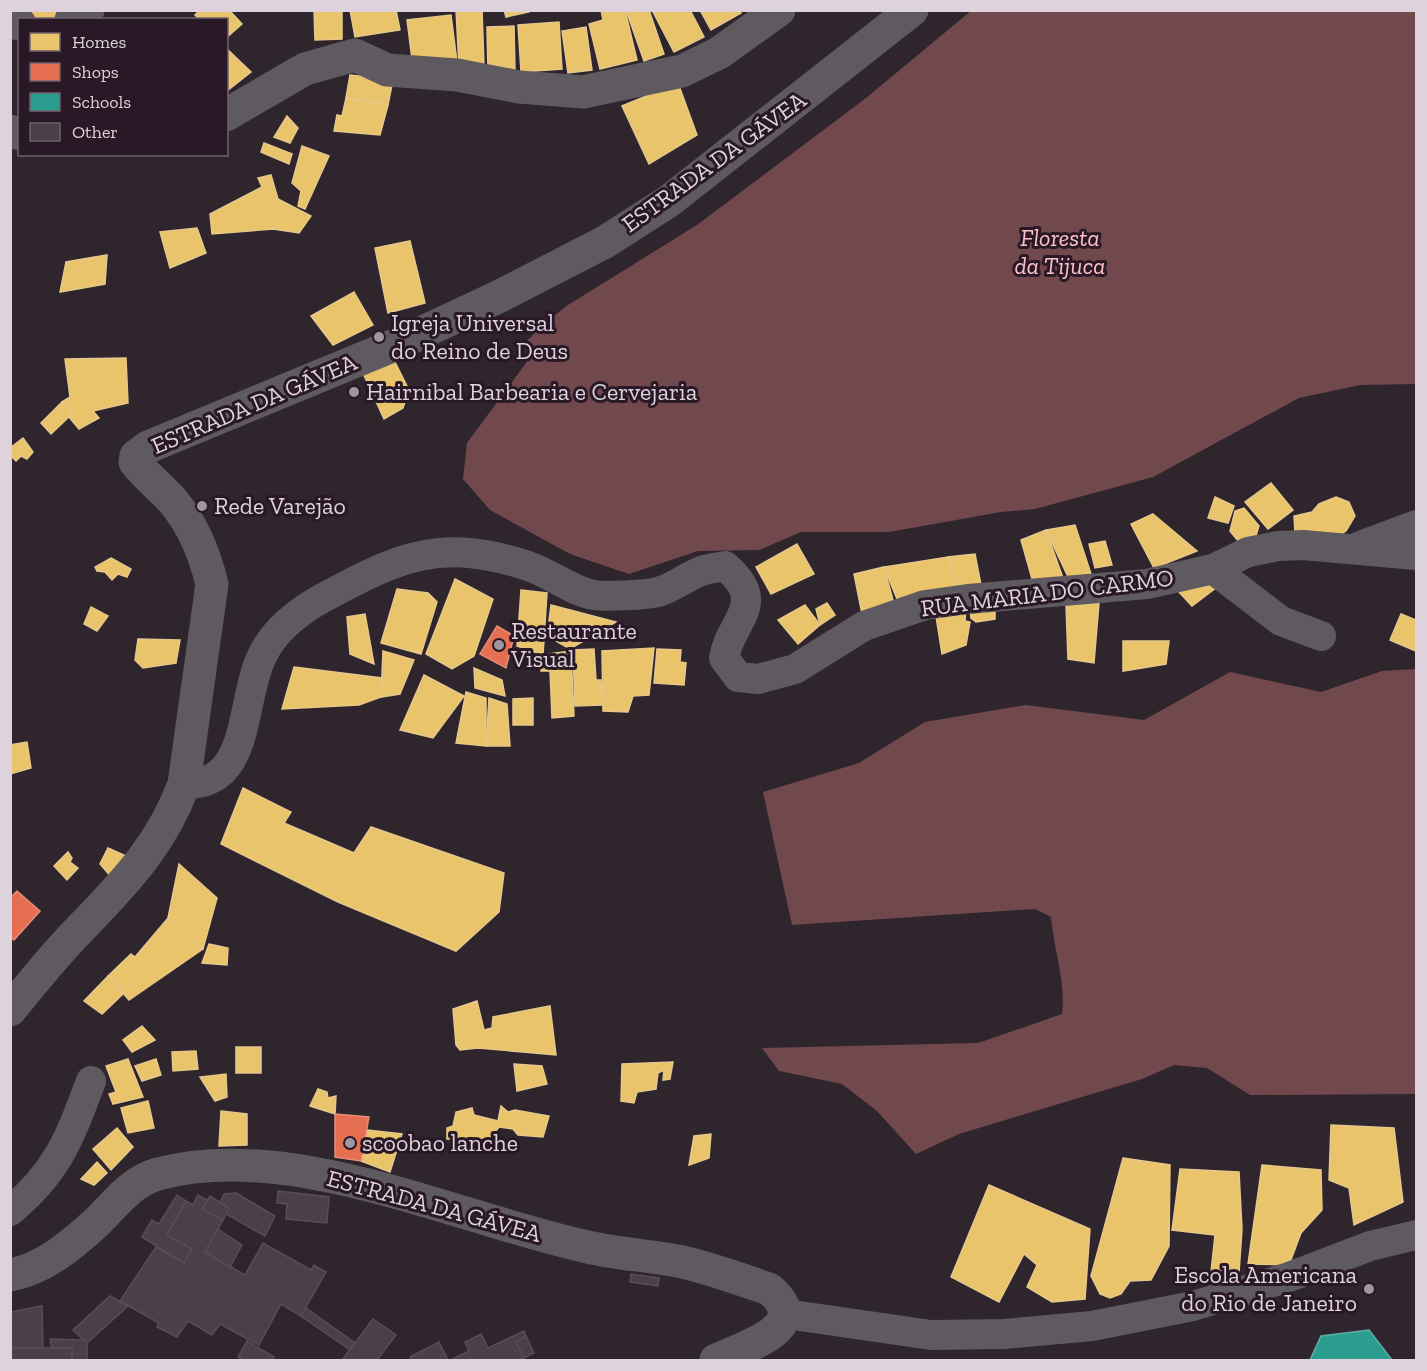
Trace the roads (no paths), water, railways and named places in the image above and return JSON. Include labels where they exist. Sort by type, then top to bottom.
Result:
[{"type":"street","points":[[74,18],[88,10]]},
{"type":"street","points":[[228,114],[305,69],[355,55],[387,70],[457,75],[519,87],[584,92],[629,84],[682,70],[719,53],[780,10]]},
{"type":"street","name":"ESTRADA DA GÁVEA","points":[[10,1010],[52,959],[135,872],[173,814],[184,784],[212,584],[205,556],[191,525],[170,498],[140,469],[135,462],[136,456],[148,447],[402,342],[500,296],[605,242],[669,201],[912,10]]},
{"type":"street","points":[[1352,549],[1416,525]]},
{"type":"street","name":"RUA MARIA DO CARMO","points":[[184,784],[208,782],[227,769],[232,761],[252,680],[263,654],[282,627],[306,608],[331,594],[396,561],[421,554],[464,553],[528,566],[594,595],[658,592],[701,571],[725,566],[733,573],[747,597],[745,613],[726,645],[724,658],[738,677],[758,679],[795,669],[864,626],[925,605],[968,598],[1147,584],[1213,569],[1248,552],[1278,546],[1303,545],[1416,555]]},
{"type":"street","points":[[1213,569],[1281,621],[1321,636]]},
{"type":"street","points":[[10,1211],[51,1173],[72,1131],[92,1081]]},
{"type":"street","name":"ESTRADA DA GÁVEA","points":[[10,1275],[29,1272],[57,1255],[96,1222],[130,1188],[156,1175],[207,1166],[256,1165],[329,1176],[592,1248],[689,1264],[769,1289],[785,1306],[786,1314]]},
{"type":"street","points":[[716,1360],[774,1331],[784,1322],[786,1314],[931,1335],[1004,1335],[1092,1326],[1193,1306],[1289,1277],[1370,1246],[1416,1235]]},
{"type":"place","name":"Igreja Universal do Reino de Deus","points":[[379,337]]},
{"type":"place","name":"Hairnibal Barbearia e Cervejaria","points":[[354,392]]},
{"type":"place","name":"Rede Varejão","points":[[202,506]]},
{"type":"place","name":"Restaurante Visual","points":[[499,645]]},
{"type":"place","name":"scoobao lanche","points":[[350,1143]]},
{"type":"place","name":"Escola Americana do Rio de Janeiro","points":[[1369,1289]]},
{"type":"park label","name":"Floresta da Tijuca","points":[[1060,252]]}]
